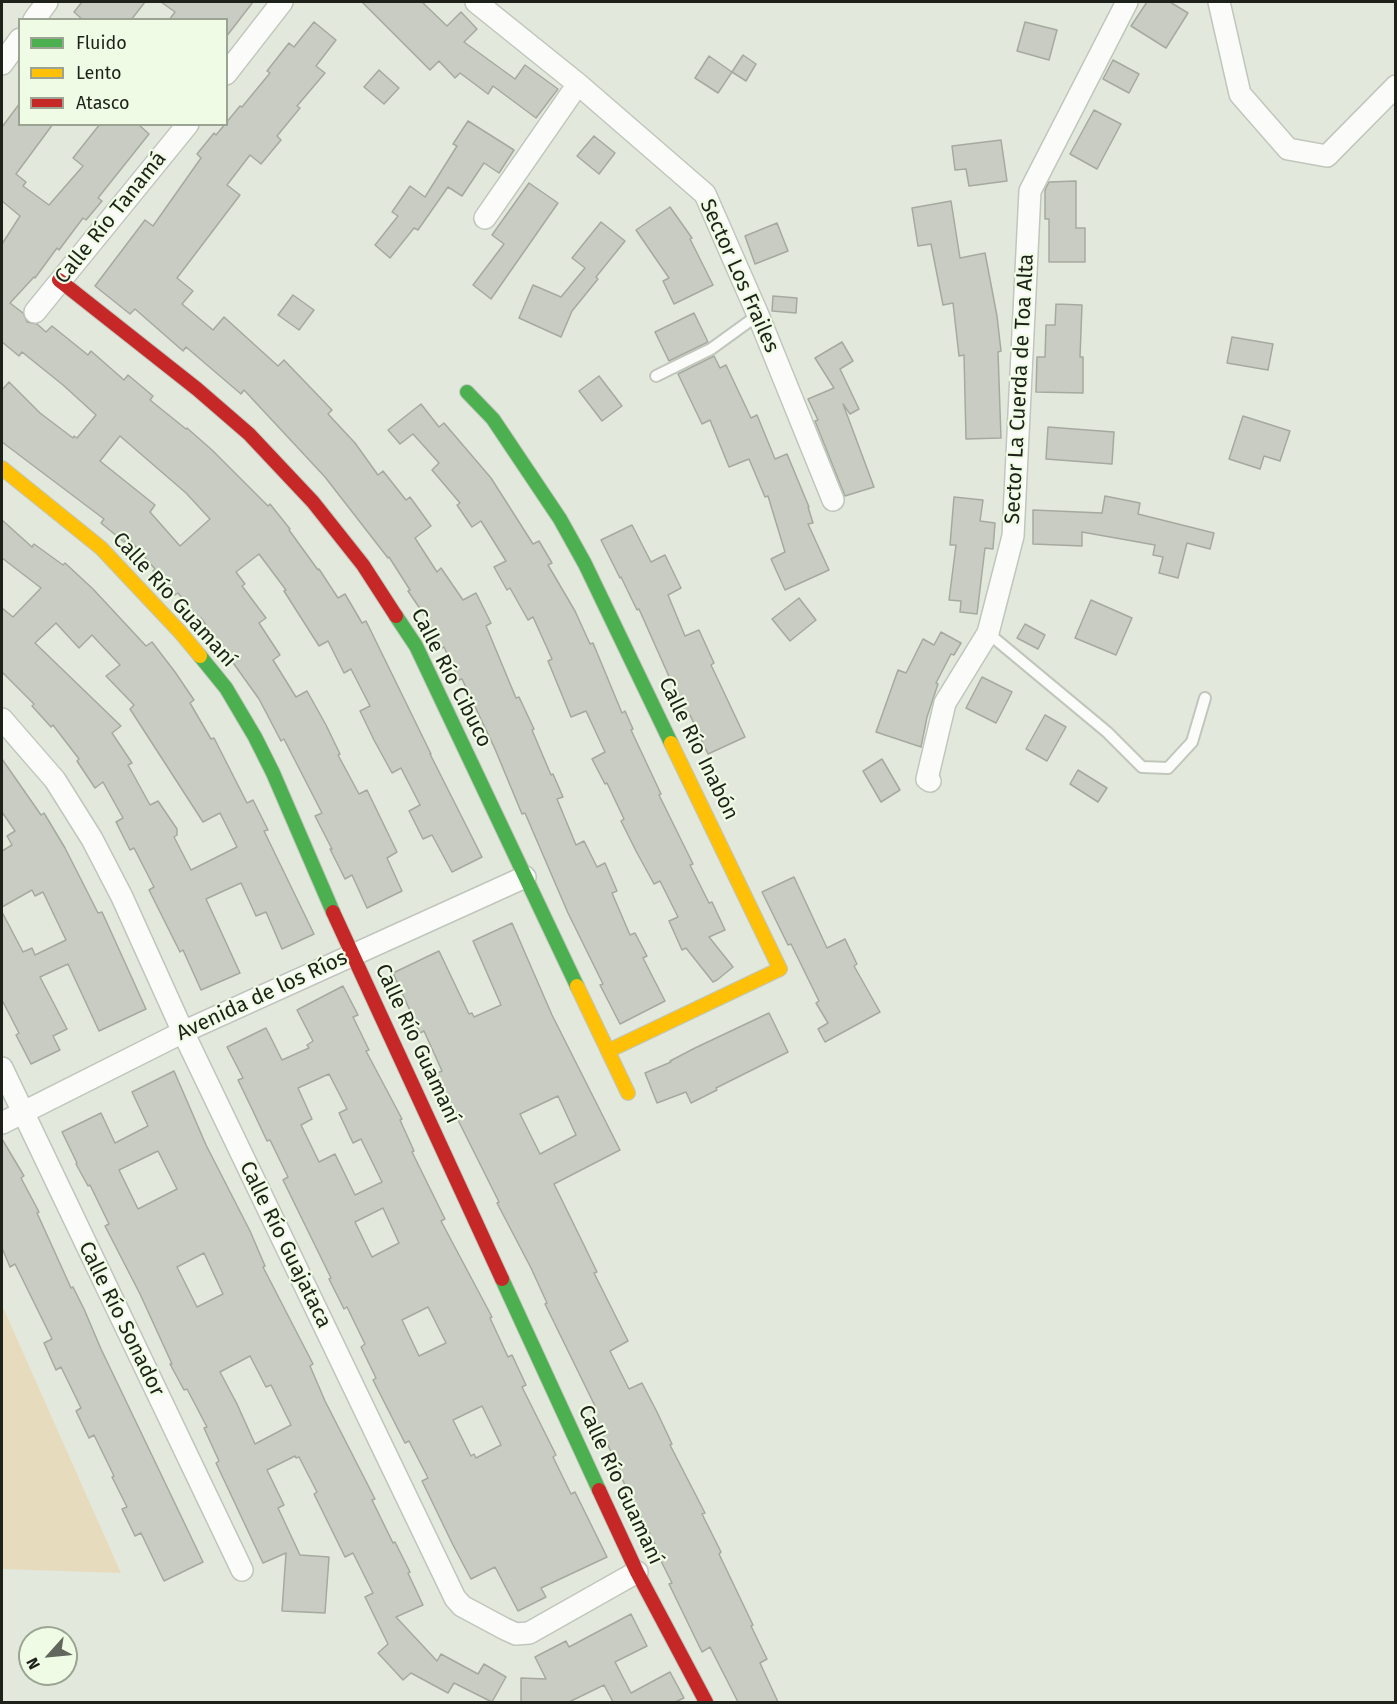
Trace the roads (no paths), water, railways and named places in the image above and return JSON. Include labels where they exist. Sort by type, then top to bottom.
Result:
[{"type":"street","points":[[35,18],[47,2]]},
{"type":"street","points":[[228,71],[282,2]]},
{"type":"street","name":"Sector Los Frailes","points":[[476,2],[578,84],[705,194],[758,315],[832,500]]},
{"type":"street","name":"Sector La Cuerda de Toa Alta","points":[[930,781],[927,779],[945,703],[988,633],[1013,536],[1030,191],[1127,2]]},
{"type":"street","points":[[1219,2],[1240,94],[1288,148],[1327,156],[1395,86]]},
{"type":"street","points":[[2,64],[18,42]]},
{"type":"street","points":[[485,218],[578,84]]},
{"type":"street","name":"Calle Río Tanamá","points":[[35,312],[186,126]]},
{"type":"street","name":"Calle Río Cibuco","points":[[59,280],[197,389],[249,434],[313,502],[363,565],[416,646],[628,1093]]},
{"type":"street","name":"Calle Río Inabón","points":[[467,392],[499,428],[560,519],[585,564],[780,969],[608,1051]]},
{"type":"street","name":"Calle Río Guamaní","points":[[2,468],[100,548],[180,632],[226,688],[255,737],[352,954],[637,1572],[706,1702]]},
{"type":"street","name":"Calle Río Guajataca","points":[[2,719],[55,780],[92,839],[122,897],[183,1032],[455,1598],[462,1606],[510,1632],[529,1633],[637,1572]]},
{"type":"street","name":"Avenida de los Ríos","points":[[2,1123],[183,1032],[525,877]]},
{"type":"street","name":"Calle Río Sonador","points":[[2,1068],[242,1570]]},
{"type":"lane","points":[[656,376],[711,349],[758,315]]},
{"type":"lane","points":[[988,633],[1107,732],[1142,767],[1168,768],[1192,742],[1205,698]]}]
